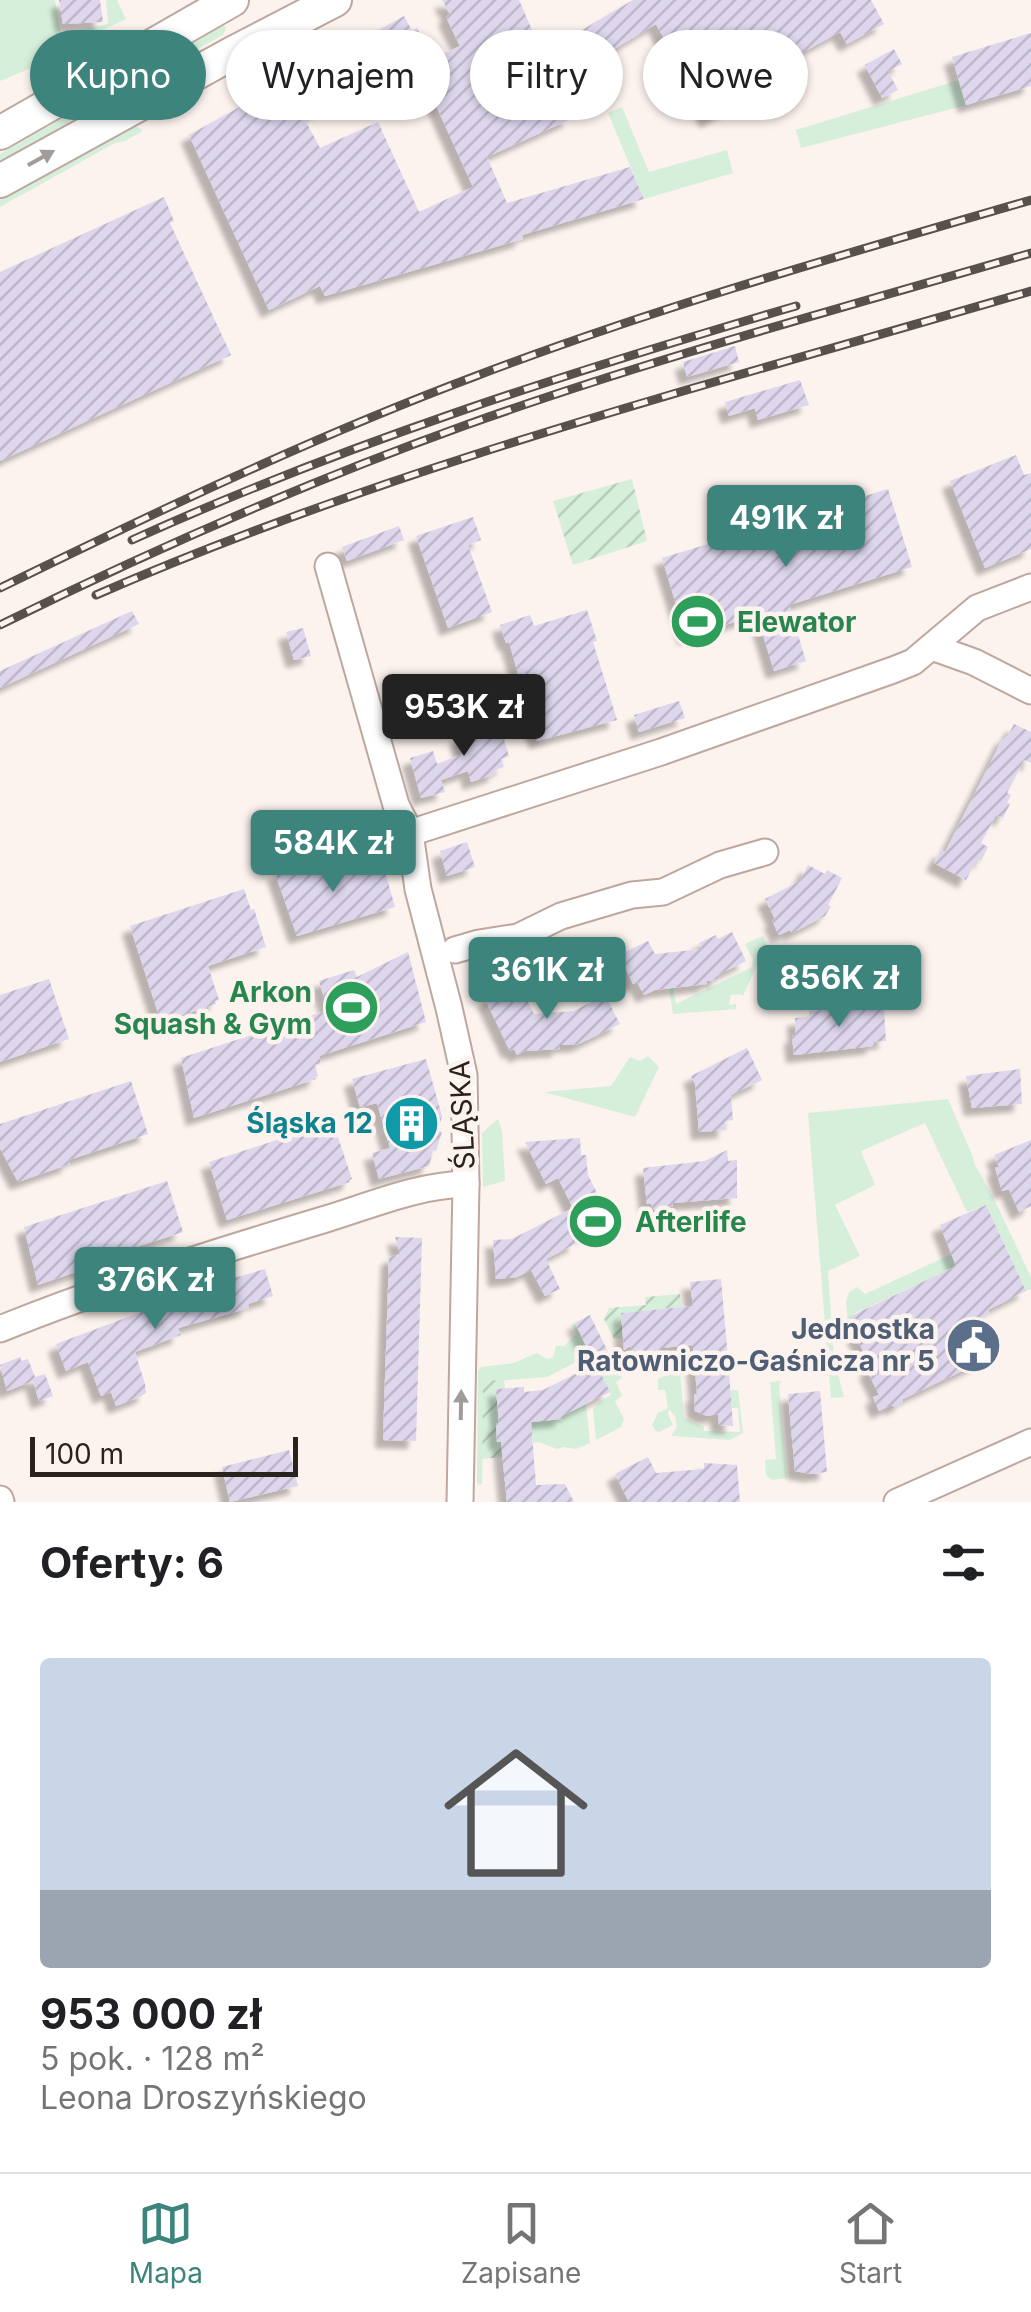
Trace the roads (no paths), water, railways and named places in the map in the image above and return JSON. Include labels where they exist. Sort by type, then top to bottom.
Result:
[{"type":"main road","points":[[277,30],[335,0]]},
{"type":"main road","points":[[0,133],[224,4],[240,19],[239,30]]},
{"type":"main road","points":[[0,181],[226,57]]},
{"type":"street","name":"ŚLĄSKA","points":[[328,566],[396,804],[410,833],[418,888],[464,1075],[466,1184],[460,1502]]},
{"type":"street","points":[[410,833],[662,752],[913,662],[978,608],[1031,587]]},
{"type":"street","points":[[932,647],[974,662],[1031,691]]},
{"type":"street","points":[[455,950],[518,936],[561,916],[632,895],[663,892],[724,874],[764,852]]},
{"type":"street","points":[[0,1329],[210,1254],[428,1188],[466,1184]]},
{"type":"street","points":[[897,1502],[1031,1442]]},
{"type":"railway","points":[[0,588],[295,450],[476,376],[683,304],[1031,200]]},
{"type":"railway","points":[[0,625],[230,518],[466,425],[676,356],[1031,253]]},
{"type":"railway","points":[[96,595],[210,548],[441,466],[558,428],[1031,291]]},
{"type":"railway","points":[[132,540],[294,472],[460,411],[796,306]]},
{"type":"place","name":"Elewator","points":[[698,622]]},
{"type":"place","name":"Arkon Squash & Gym","points":[[351,1008]]},
{"type":"place","name":"Śląska 12","points":[[412,1123]]},
{"type":"place","name":"Afterlife","points":[[596,1222]]},
{"type":"place","name":"Jednostka Ratowniczo-Gaśnicza nr 5","points":[[974,1345]]}]
